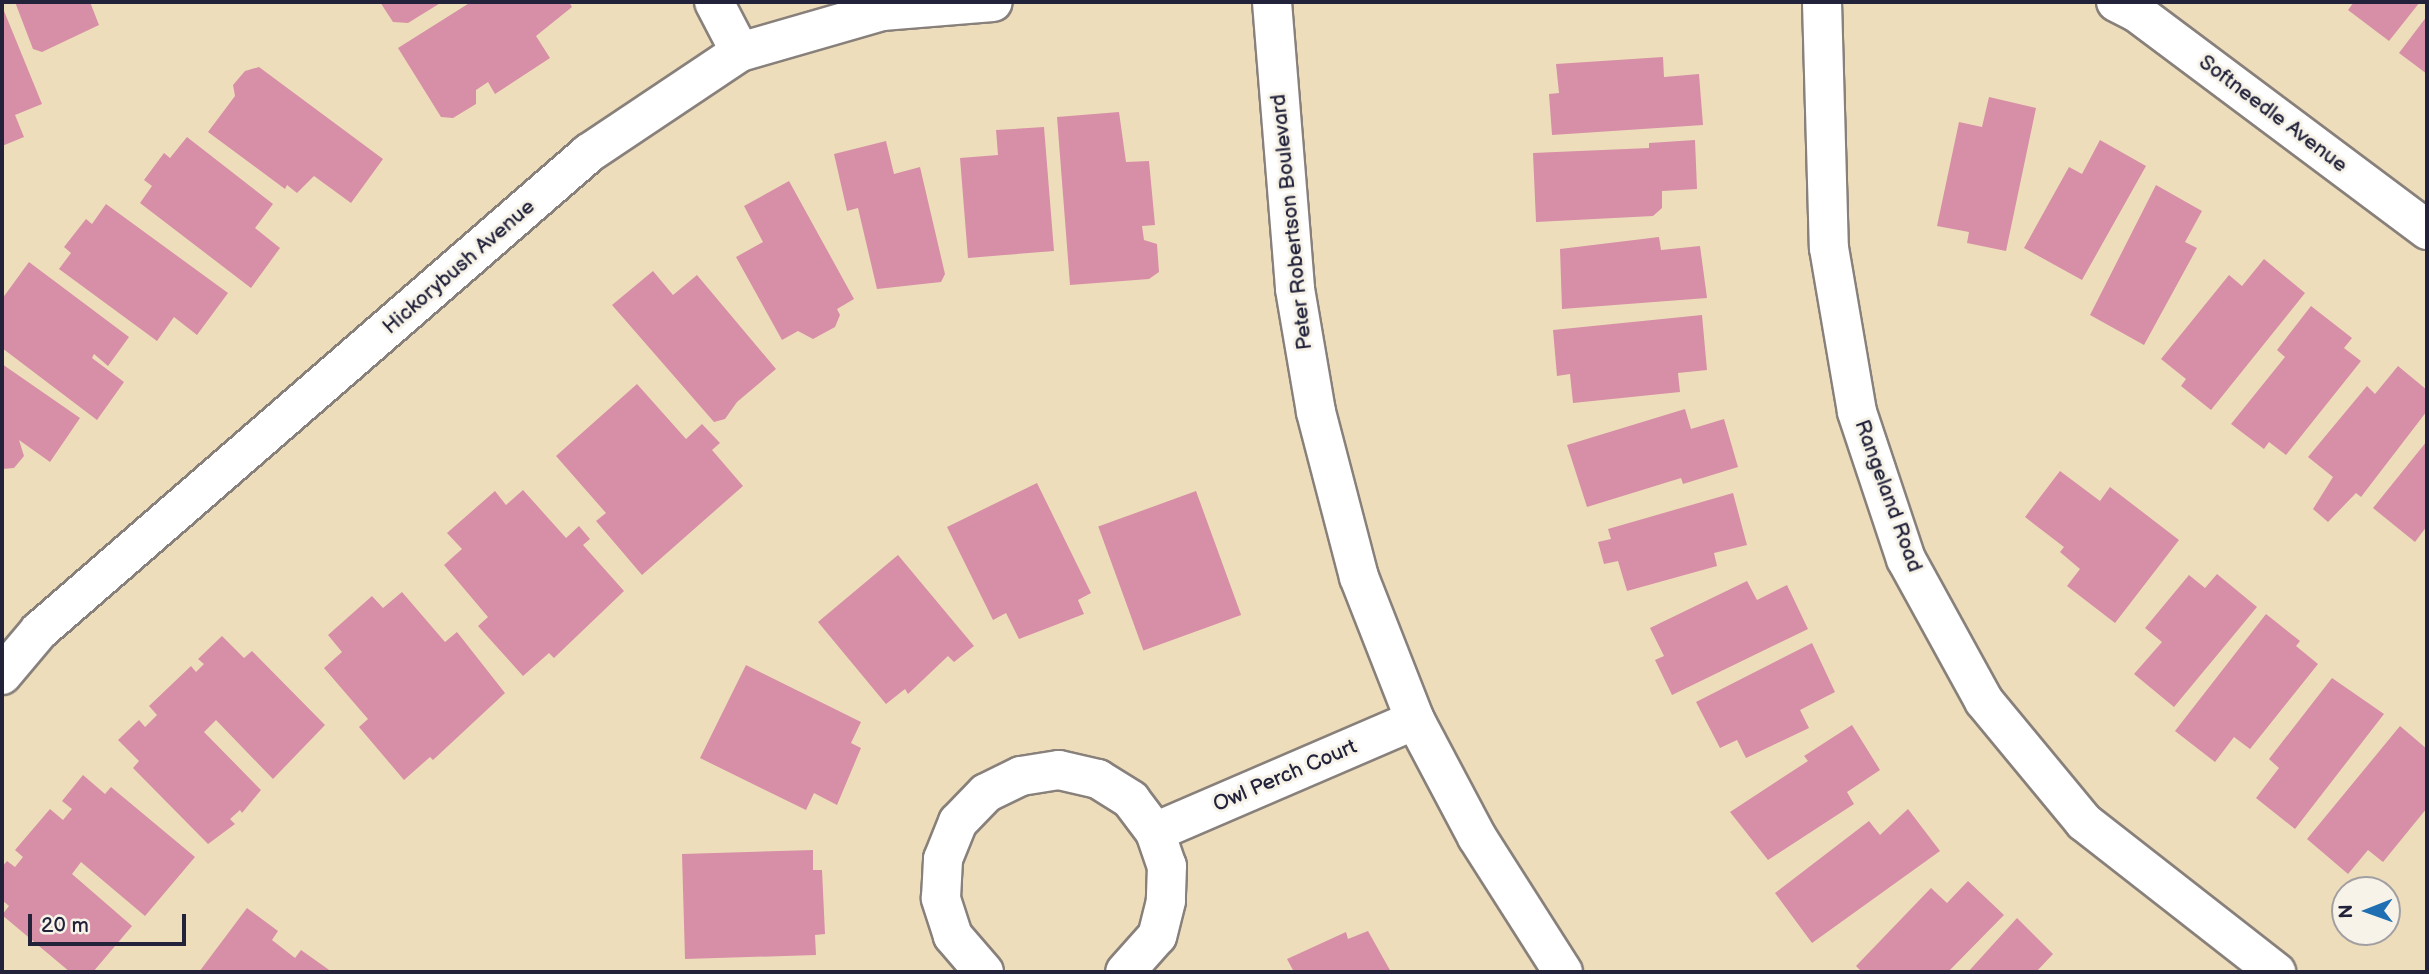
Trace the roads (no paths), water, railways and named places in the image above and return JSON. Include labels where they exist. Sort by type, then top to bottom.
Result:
[{"type":"street","points":[[714,2],[740,52]]},
{"type":"street","name":"Hickorybush Avenue","points":[[2,675],[38,631],[589,153],[740,52],[882,10],[993,2]]},
{"type":"street","name":"Peter Robertson Boulevard","points":[[1272,2],[1295,289],[1316,412],[1359,577],[1415,720],[1477,837],[1563,972]]},
{"type":"street","name":"Rangeland Road","points":[[1822,2],[1829,248],[1857,412],[1906,559],[1984,701],[2084,822],[2276,972]]},
{"type":"street","name":"Softneedle Avenue","points":[[2116,2],[2136,12],[2427,230]]},
{"type":"street","name":"Owl Perch Court","points":[[1155,832],[1415,720]]},
{"type":"street","points":[[984,972],[953,936],[942,898],[943,859],[958,822],[986,793],[1021,776],[1072,773],[1098,779],[1131,800],[1155,832],[1167,866],[1167,901],[1157,936],[1125,972]]}]
